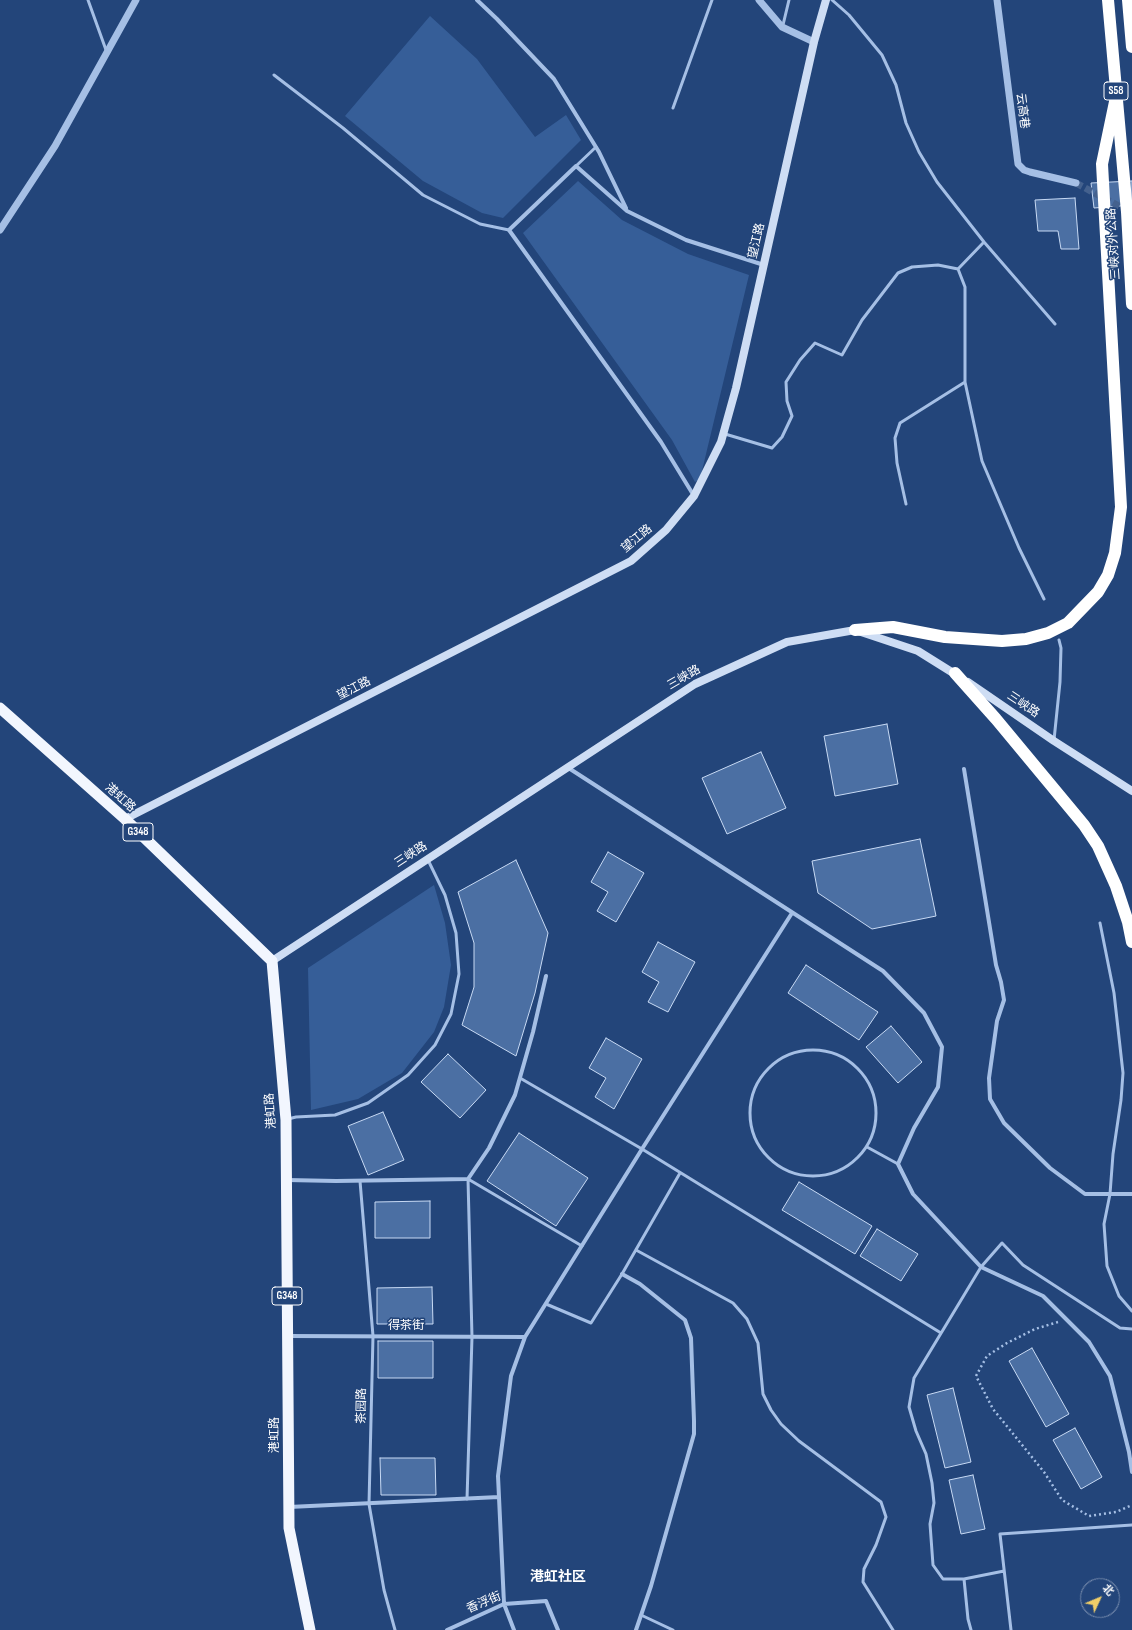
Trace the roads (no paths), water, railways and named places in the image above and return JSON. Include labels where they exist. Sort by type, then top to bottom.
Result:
[{"type":"highway","name":"S58","points":[[1108,0],[1116,97]]},
{"type":"highway","points":[[1128,0],[1132,47]]},
{"type":"highway","name":"三峡对外公路","points":[[1116,97],[1132,304]]},
{"type":"highway","points":[[855,630],[893,627],[945,638],[1002,641],[1026,639],[1048,633],[1068,623],[1098,592],[1108,575],[1115,554],[1121,507],[1102,164],[1116,97]]},
{"type":"highway","points":[[955,674],[996,719],[1080,820],[1098,846],[1116,886],[1128,922],[1132,942]]},
{"type":"highway","name":"港虹路","points":[[0,708],[125,819],[272,961],[286,1120],[289,1528],[310,1630]]},
{"type":"main road","name":"望江路","points":[[125,819],[631,561],[666,530],[694,496],[721,442],[736,388],[814,42],[826,0]]},
{"type":"main road","name":"三峡路","points":[[272,961],[694,684],[787,642],[855,630],[918,651],[1132,791]]},
{"type":"street","points":[[0,230],[55,146],[136,0]]},
{"type":"street","points":[[477,0],[554,79],[596,147],[627,211]]},
{"type":"street","points":[[759,0],[782,27],[814,42]]},
{"type":"street","name":"云高巷","points":[[997,0],[1018,164],[1024,170],[1030,172],[1058,177],[1076,183]]},
{"type":"street","points":[[694,496],[661,442],[508,230],[576,166],[627,211],[686,240],[764,265]]},
{"type":"street","points":[[567,767],[883,971],[924,1013],[942,1047],[938,1087],[914,1128],[898,1164],[913,1194],[981,1267],[1043,1296],[1089,1342],[1110,1376],[1129,1452],[1132,1472]]},
{"type":"street","points":[[964,769],[996,965],[1004,1000],[997,1021],[989,1078],[990,1099],[1004,1123],[1050,1168],[1085,1194],[1132,1194]]},
{"type":"street","points":[[514,1630],[504,1604],[498,1476],[511,1376],[525,1337],[792,913]]},
{"type":"street","points":[[286,1180],[360,1181],[468,1178],[489,1148],[515,1095],[546,976]]},
{"type":"street","points":[[622,1274],[640,1284],[685,1320],[691,1338],[694,1434],[651,1586],[636,1630]]},
{"type":"street","name":"得茶街","points":[[287,1336],[525,1337]]},
{"type":"street","points":[[289,1507],[499,1497]]},
{"type":"street","name":"香浮街","points":[[447,1630],[504,1604],[546,1601],[558,1630]]},
{"type":"lane","points":[[88,0],[107,52]]},
{"type":"lane","points":[[673,108],[712,0]]},
{"type":"lane","points":[[782,27],[789,0]]},
{"type":"lane","points":[[832,0],[849,15],[882,55],[896,85],[906,123],[919,152],[937,182],[984,242],[1055,324]]},
{"type":"lane","points":[[274,75],[343,128],[423,195],[480,224],[508,230]]},
{"type":"lane","points":[[576,166],[596,147]]},
{"type":"lane","points":[[958,268],[984,242]]},
{"type":"lane","points":[[723,434],[772,448],[782,437],[792,416],[787,401],[786,382],[800,360],[814,343],[842,355],[862,320],[898,274],[912,266],[938,265],[958,268]]},
{"type":"lane","points":[[958,268],[965,287],[965,382],[982,461],[1019,548],[1044,599]]},
{"type":"lane","points":[[906,504],[897,462],[895,438],[900,423],[965,382]]},
{"type":"lane","points":[[1054,741],[1060,682],[1060,640]]},
{"type":"lane","points":[[286,1120],[296,1117],[335,1114],[368,1103],[408,1075],[435,1045],[451,1014],[459,974],[456,934],[445,895],[427,858]]},
{"type":"lane","points":[[1100,923],[1114,993],[1123,1073],[1121,1100],[1113,1154],[1110,1194],[1104,1224],[1107,1266],[1119,1296],[1132,1311]]},
{"type":"lane","points":[[817,1050],[838,1055],[856,1067],[869,1084],[876,1105],[875,1127],[866,1147],[853,1162],[836,1172],[829,1174],[816,1176],[796,1174],[778,1166],[763,1152],[753,1135],[749,1115],[752,1095],[760,1077],[775,1062],[795,1052],[817,1050]]},
{"type":"lane","points":[[520,1078],[642,1149],[941,1334]]},
{"type":"lane","points":[[866,1147],[898,1164]]},
{"type":"lane","points":[[546,1304],[591,1323],[622,1274],[680,1173]]},
{"type":"lane","points":[[468,1178],[582,1246]]},
{"type":"lane","points":[[467,1499],[472,1336],[468,1178]]},
{"type":"lane","name":"茶园路","points":[[360,1181],[373,1336],[369,1504],[384,1590],[395,1630]]},
{"type":"lane","points":[[1004,1571],[964,1579],[943,1579],[933,1565],[930,1529],[934,1503],[932,1483],[926,1454],[916,1431],[909,1407],[914,1378],[981,1267],[1002,1242],[1023,1264],[1120,1328],[1132,1330]]},
{"type":"lane","points":[[636,1250],[733,1303],[747,1319],[758,1343],[763,1394],[771,1410],[781,1424],[800,1441],[881,1502],[886,1517],[876,1545],[864,1569],[863,1582],[893,1630]]},
{"type":"lane","points":[[1011,1630],[1000,1534],[1132,1525]]},
{"type":"lane","points":[[964,1579],[968,1619],[971,1630]]},
{"type":"lane","points":[[641,1615],[673,1630]]},
{"type":"tunnel","points":[[1076,183],[1128,211]]},
{"type":"district","name":"港虹社区","points":[[558,1577]]}]
